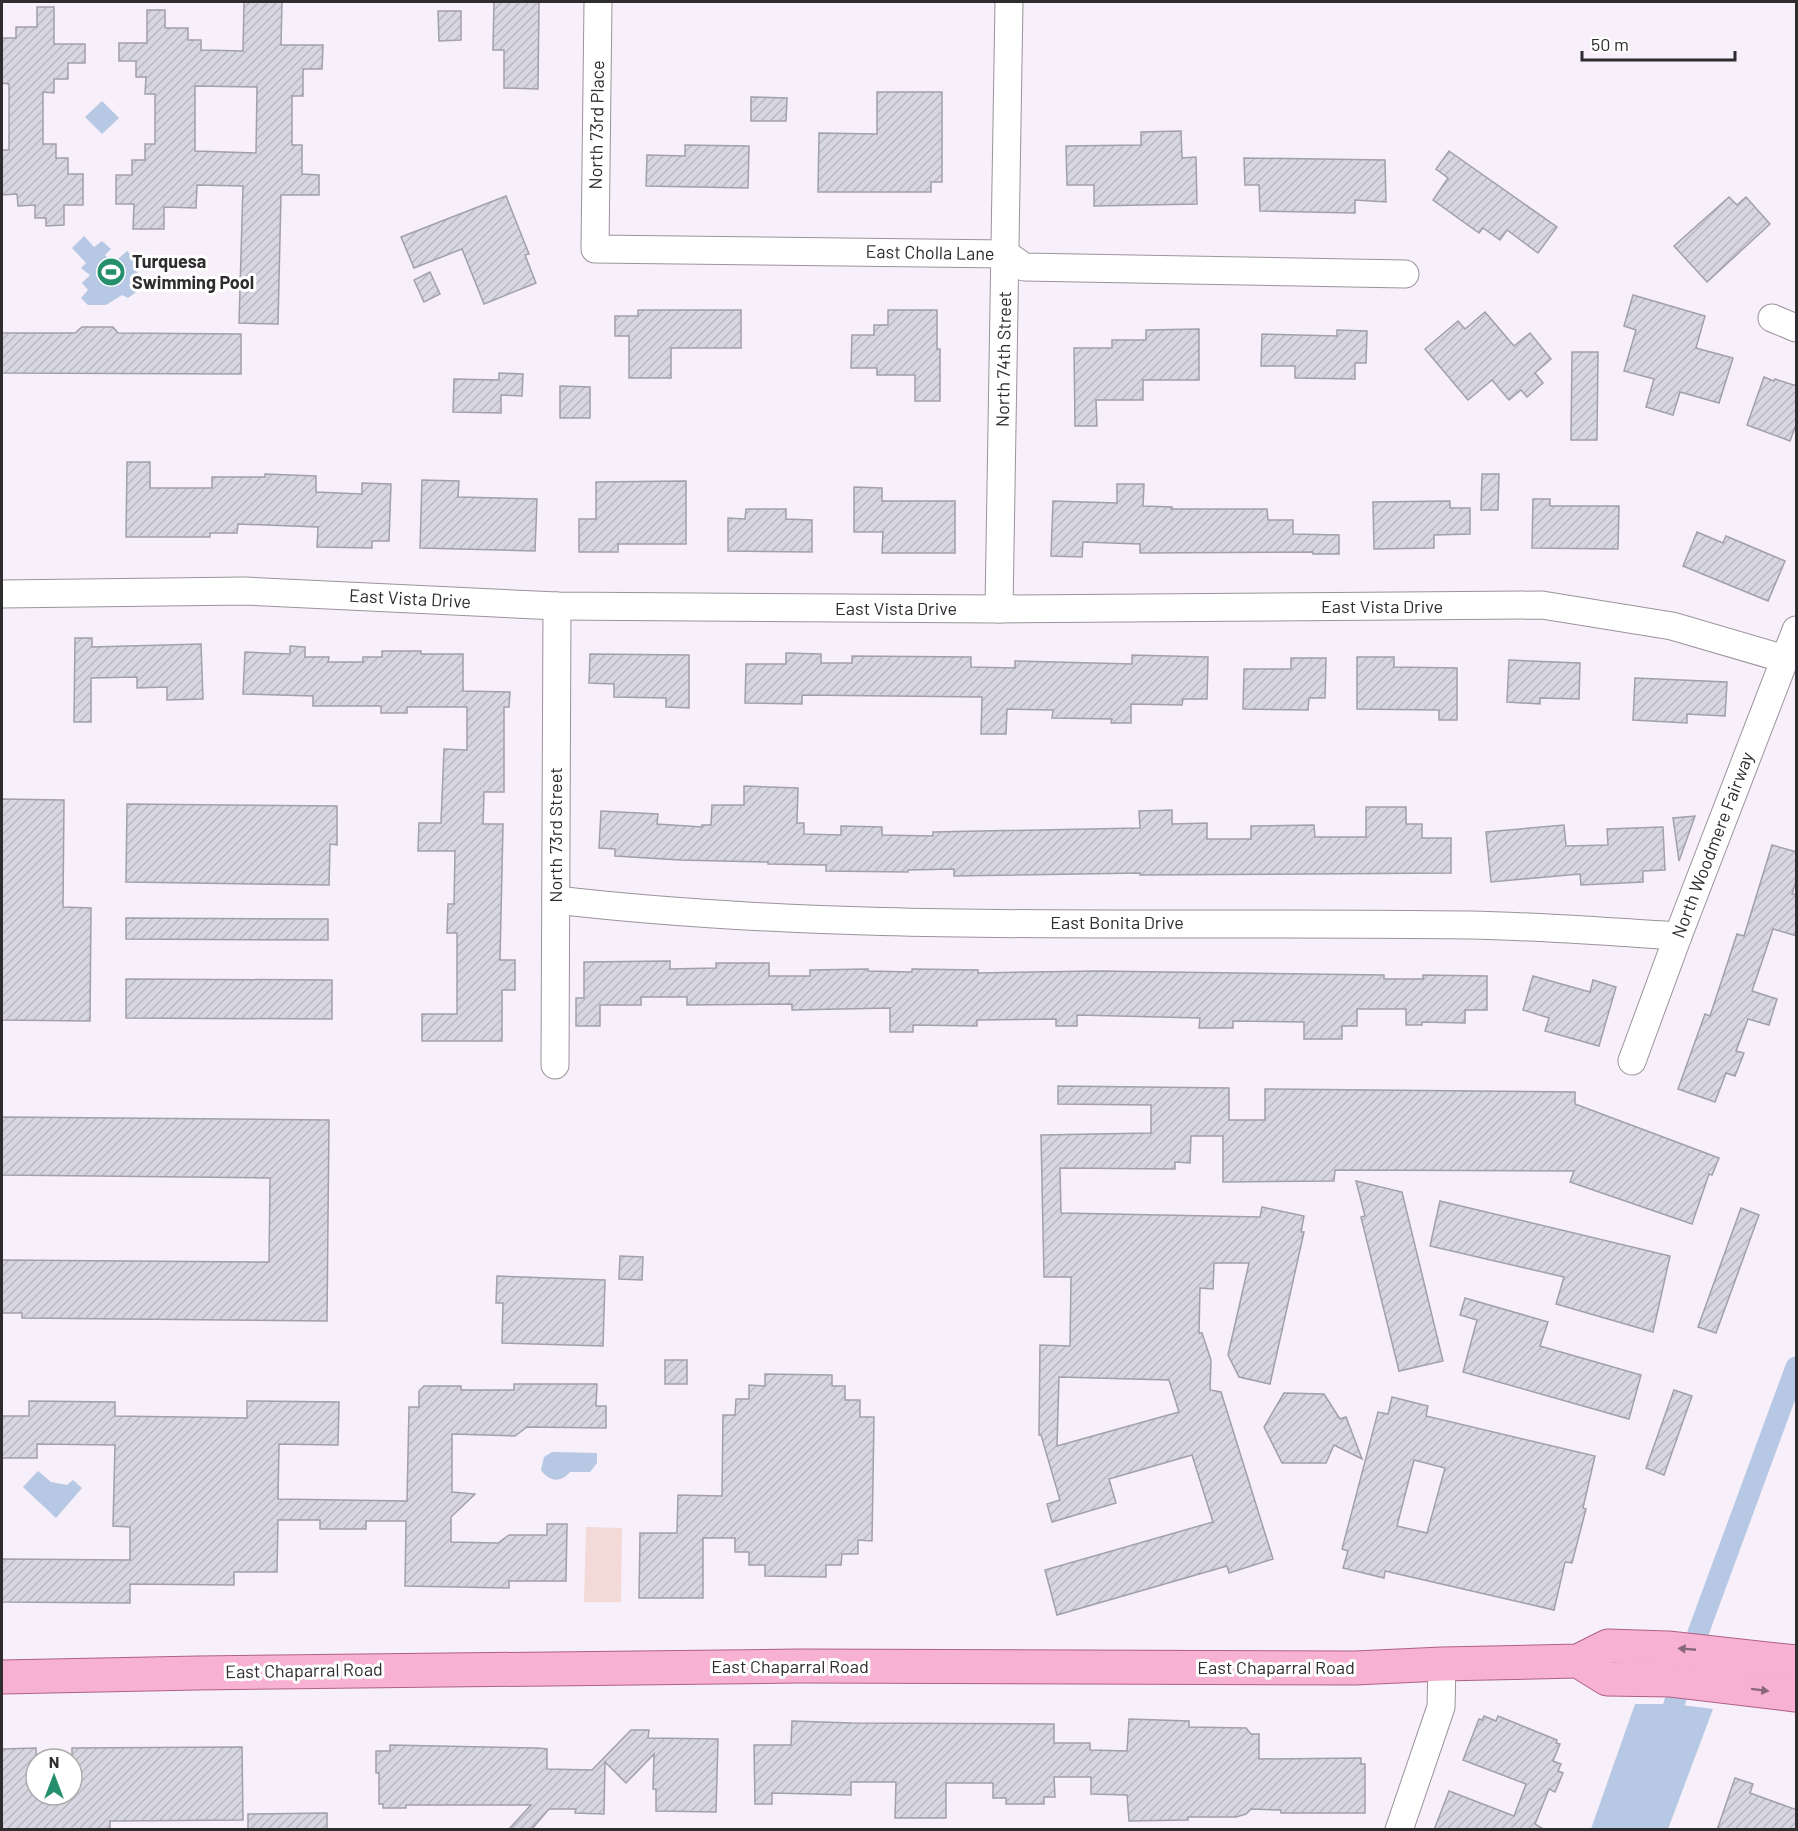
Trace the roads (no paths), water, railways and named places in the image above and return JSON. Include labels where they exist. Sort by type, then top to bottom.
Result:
[{"type":"main road","name":"East Chaparral Road","points":[[2,1677],[198,1672],[800,1666],[1261,1670],[1578,1661],[1608,1646],[1638,1646],[1736,1654],[1797,1662]]},
{"type":"main road","points":[[1578,1661],[1607,1679],[1723,1685],[1797,1695]]},
{"type":"street","name":"North 73rd Place","points":[[595,249],[598,2]]},
{"type":"street","name":"North 74th Street","points":[[999,609],[1009,2]]},
{"type":"street","name":"East Cholla Lane","points":[[595,249],[1006,254],[1024,267],[1405,274]]},
{"type":"street","points":[[1772,318],[1797,328]]},
{"type":"street","name":"East Vista Drive","points":[[2,594],[245,591],[557,606],[999,609],[1542,605],[1672,626],[1785,659]]},
{"type":"street","name":"North 73rd Street","points":[[555,1065],[557,606]]},
{"type":"street","name":"North Woodmere Fairway","points":[[1632,1061],[1797,630]]},
{"type":"street","name":"East Bonita Drive","points":[[556,900],[646,910],[856,921],[1473,925],[1678,936]]},
{"type":"street","points":[[1399,1830],[1441,1707],[1442,1664]]},
{"type":"water","points":[[102,101],[119,118],[102,134],[85,117]]},
{"type":"water","name":"Turquesa Swimming Pool","points":[[84,236],[94,247],[102,241],[111,249],[105,255],[112,264],[127,251],[138,263],[133,268],[140,275],[132,282],[139,290],[128,298],[122,295],[106,305],[88,305],[81,298],[88,290],[82,283],[90,275],[81,268],[86,263],[72,248]]},
{"type":"water","points":[[552,1452],[597,1453],[597,1463],[590,1472],[570,1472],[563,1478],[555,1480],[541,1470],[544,1457]]},
{"type":"water","points":[[38,1471],[51,1482],[67,1485],[73,1480],[82,1488],[56,1518],[23,1487]]},
{"type":"water","points":[[1635,1704],[1674,1704],[1713,1709],[1668,1829],[1591,1829]]},
{"type":"waterway","points":[[1665,1731],[1698,1633],[1796,1367]]},
{"type":"place","name":"Turquesa Swimming Pool","points":[[111,272]]}]
